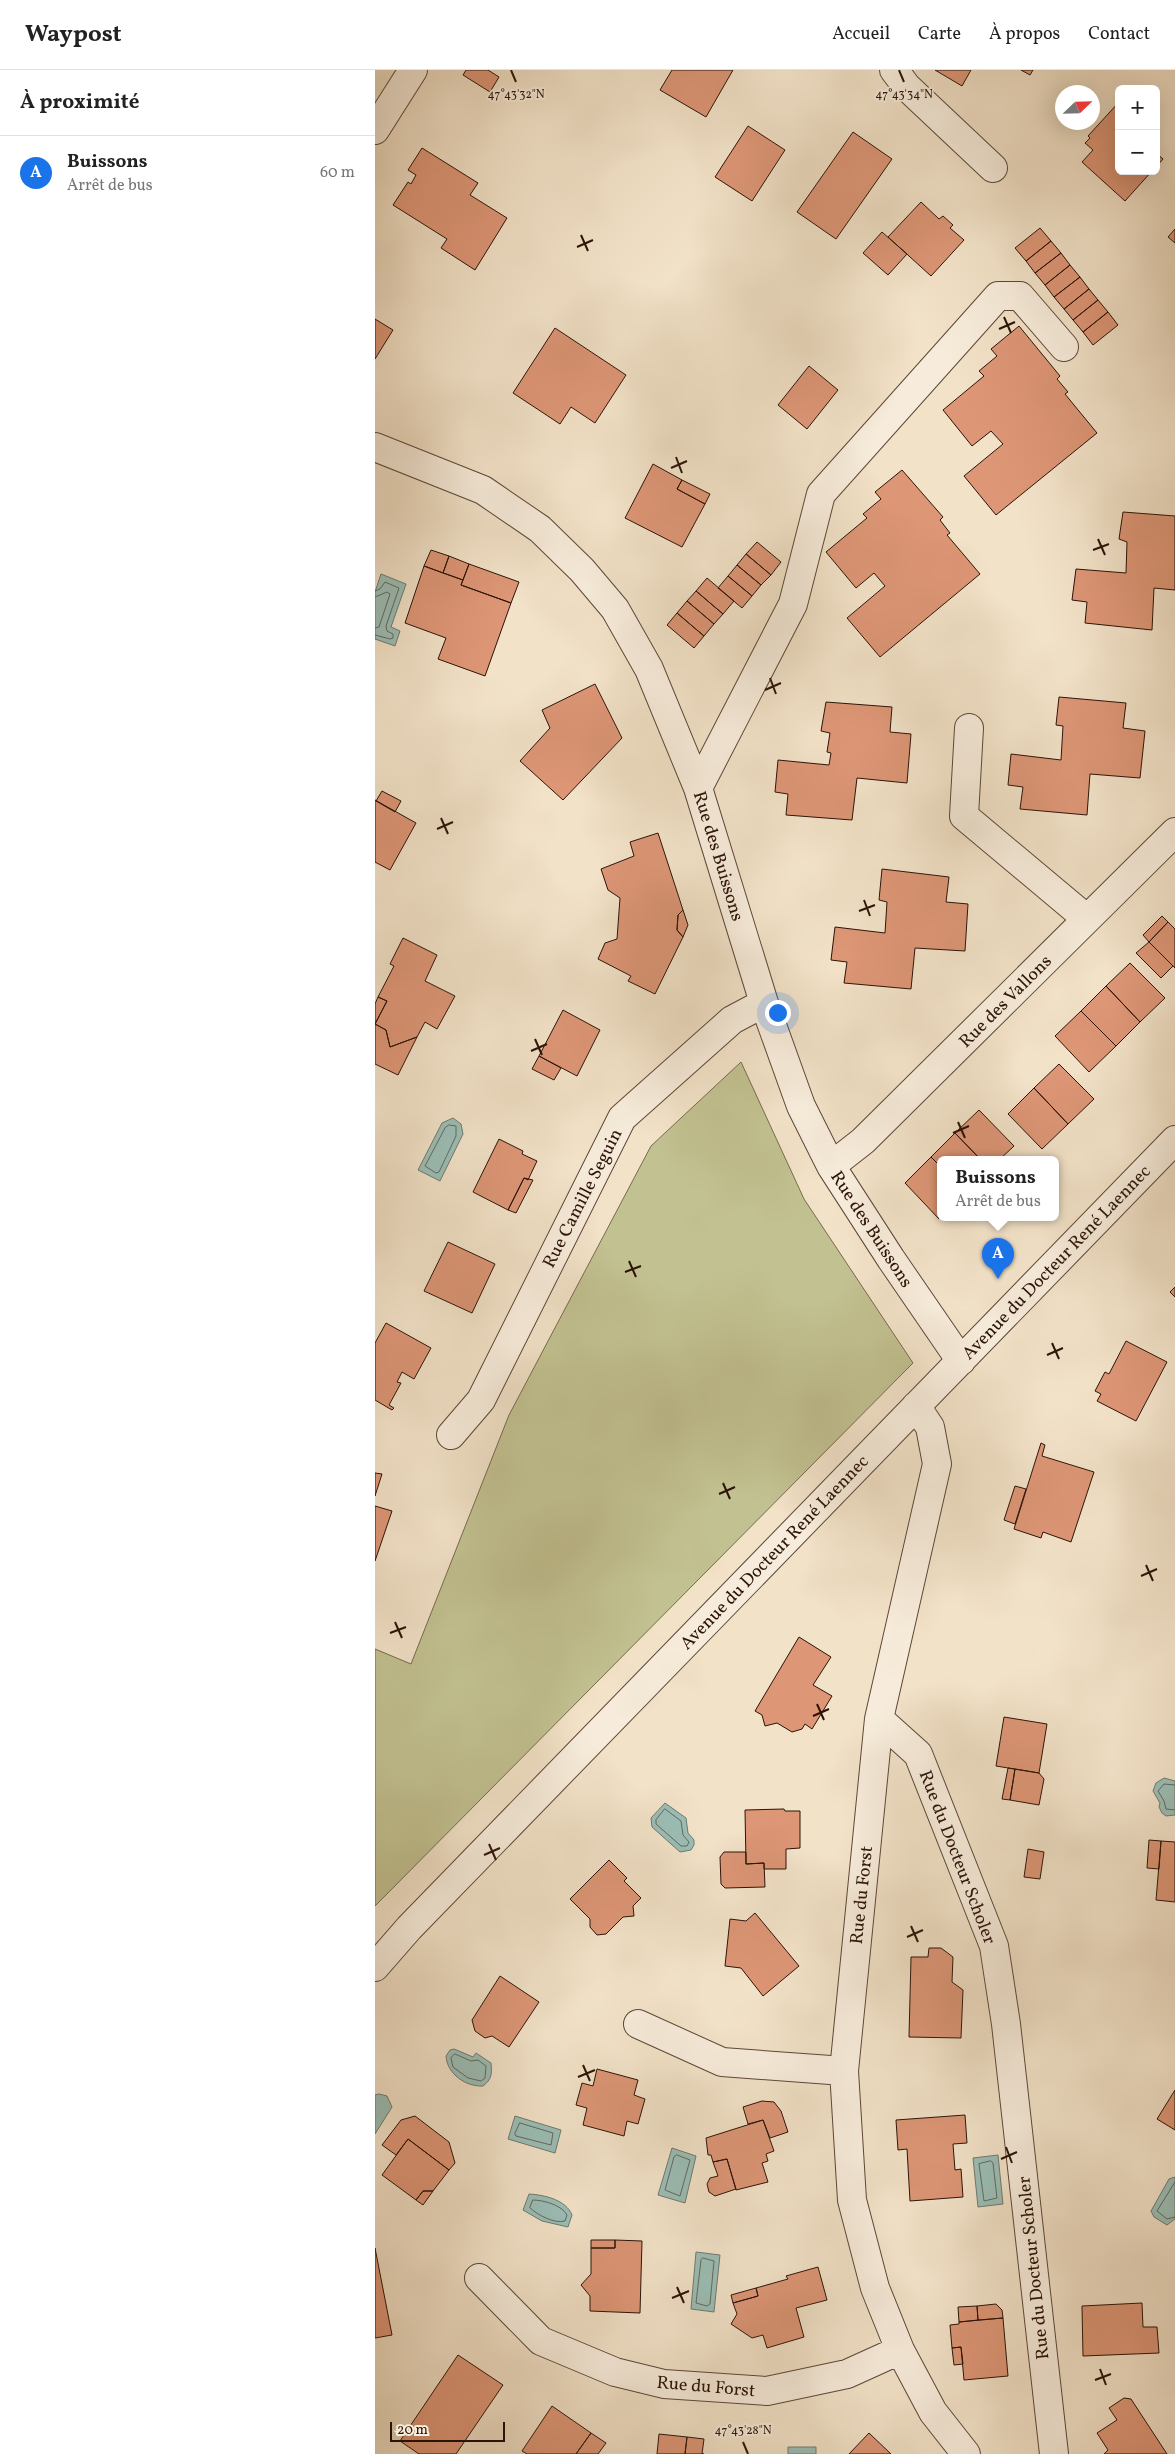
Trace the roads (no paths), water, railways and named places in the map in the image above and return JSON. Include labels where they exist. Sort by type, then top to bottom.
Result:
[{"type":"street","points":[[375,130],[413,70]]},
{"type":"street","points":[[894,70],[907,87],[993,168]]},
{"type":"street","points":[[698,788],[793,604],[821,494],[997,296],[1020,296],[1064,347]]},
{"type":"street","name":"Rue des Buissons","points":[[375,447],[483,490],[540,529],[582,570],[615,609],[649,669],[698,788],[764,1003],[801,1106],[831,1166],[961,1361]]},
{"type":"street","points":[[969,728],[964,816],[1087,919]]},
{"type":"street","name":"Rue des Vallons","points":[[831,1166],[863,1141],[1175,832]]},
{"type":"street","name":"Rue Camille Seguin","points":[[451,1435],[481,1400],[622,1118],[732,1020],[764,1003]]},
{"type":"street","name":"Avenue du Docteur René Laennec","points":[[375,1967],[409,1928],[1175,1140]]},
{"type":"street","points":[[879,1719],[937,1464],[930,1427],[916,1406]]},
{"type":"street","name":"Rue du Forst","points":[[879,1719],[843,2072],[852,2200],[875,2288],[900,2350],[933,2412],[965,2454]]},
{"type":"street","name":"Rue du Docteur Scholer","points":[[879,1719],[918,1754],[994,1946],[1006,2024],[1055,2454]]},
{"type":"street","points":[[639,2024],[722,2062],[843,2072]]},
{"type":"street","name":"Rue du Forst","points":[[479,2278],[541,2340],[615,2372],[665,2384],[767,2391],[847,2374],[900,2350]]},
{"type":"water","points":[[381,574],[406,584],[391,627],[400,631],[395,646],[375,639],[375,592]]},
{"type":"water","points":[[453,1118],[461,1124],[463,1134],[440,1181],[418,1170],[442,1123]]},
{"type":"water","points":[[1164,1778],[1175,1781],[1175,1815],[1166,1816],[1162,1813],[1159,1807],[1160,1803],[1153,1791],[1156,1783]]},
{"type":"water","points":[[665,1803],[686,1818],[688,1833],[694,1840],[691,1850],[680,1852],[652,1827],[651,1818]]},
{"type":"water","points":[[454,2049],[473,2057],[476,2053],[491,2063],[491,2076],[483,2086],[464,2082],[454,2074],[447,2062],[446,2056],[450,2050]]},
{"type":"water","points":[[375,2095],[387,2096],[392,2107],[375,2134]]},
{"type":"water","points":[[515,2116],[561,2130],[555,2153],[508,2139]]},
{"type":"water","points":[[672,2148],[696,2156],[685,2203],[658,2195]]},
{"type":"water","points":[[998,2155],[1003,2204],[978,2207],[973,2158]]},
{"type":"water","points":[[1175,2177],[1175,2219],[1167,2225],[1154,2217],[1151,2211],[1169,2179]]},
{"type":"water","points":[[529,2194],[554,2199],[565,2206],[572,2215],[568,2227],[542,2221],[523,2210]]},
{"type":"water","points":[[696,2252],[720,2255],[714,2312],[691,2309]]},
{"type":"water","points":[[788,2447],[816,2447],[816,2454],[788,2454]]},
{"type":"place","name":"Buissons","points":[[998,1279]]}]
